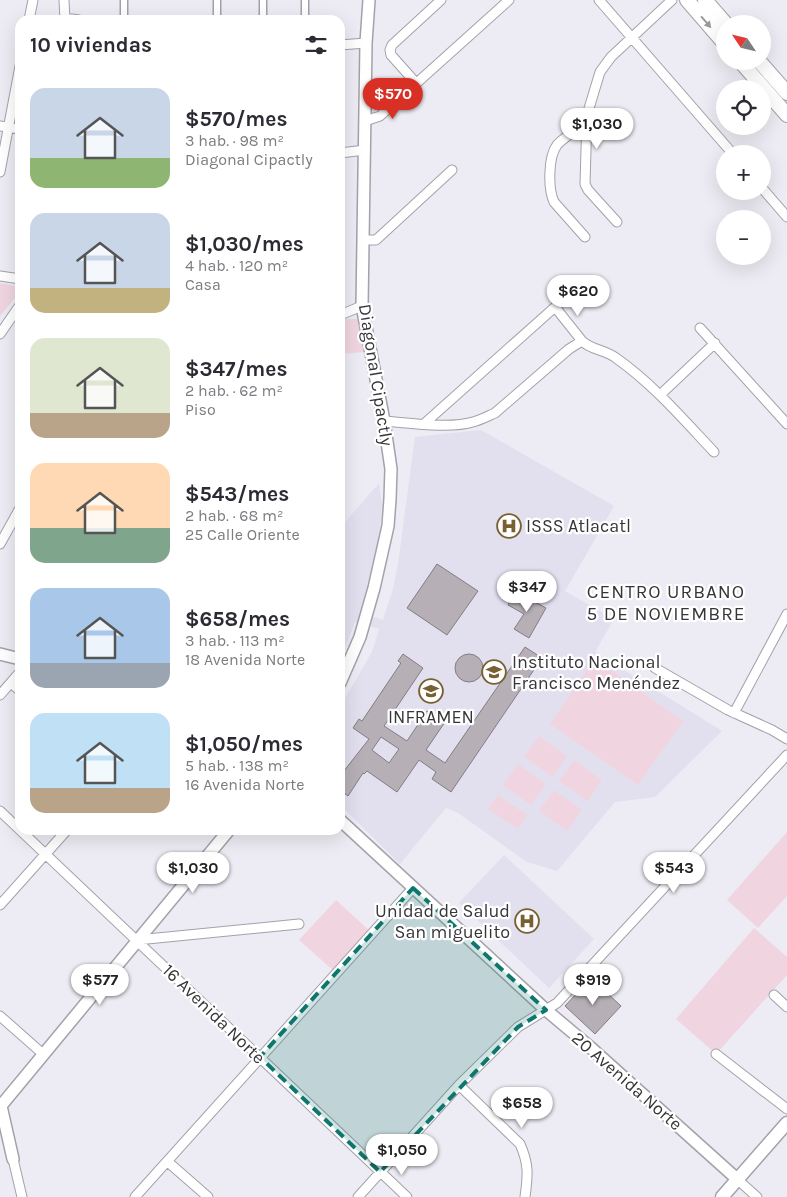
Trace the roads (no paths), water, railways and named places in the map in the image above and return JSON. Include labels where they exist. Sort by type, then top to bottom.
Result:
[{"type":"main road","points":[[687,0],[716,34]]},
{"type":"main road","points":[[705,0],[718,15]]},
{"type":"main road","points":[[748,70],[787,115]]},
{"type":"main road","points":[[767,70],[787,93]]},
{"type":"main road","points":[[722,1197],[787,1123]]},
{"type":"street","points":[[30,15],[33,0]]},
{"type":"street","points":[[64,0],[65,15]]},
{"type":"street","points":[[124,0],[124,15]]},
{"type":"street","points":[[217,0],[217,15]]},
{"type":"street","points":[[263,0],[264,15]]},
{"type":"street","points":[[305,0],[305,15]]},
{"type":"street","name":"Diagonal Cipactly","points":[[345,672],[360,637],[374,588],[388,526],[391,469],[384,421],[362,306],[366,43],[369,0]]},
{"type":"street","points":[[416,83],[391,55],[390,50],[392,45],[441,0]]},
{"type":"street","points":[[365,121],[380,116],[509,0]]},
{"type":"street","points":[[600,0],[725,145]]},
{"type":"street","points":[[617,222],[584,184],[587,115],[600,72],[611,57],[672,0]]},
{"type":"street","points":[[345,44],[366,43]]},
{"type":"street","points":[[0,172],[4,127],[15,85]]},
{"type":"street","points":[[585,237],[554,202],[551,196],[549,180],[554,150],[587,115]]},
{"type":"street","points":[[345,152],[365,150]]},
{"type":"street","points":[[363,240],[376,240],[452,170]]},
{"type":"street","points":[[771,195],[783,205],[787,217]]},
{"type":"street","points":[[0,276],[15,278]]},
{"type":"street","points":[[425,424],[583,284]]},
{"type":"street","points":[[345,313],[362,306]]},
{"type":"street","points":[[555,307],[586,345],[615,357],[660,395],[714,452]]},
{"type":"street","points":[[0,334],[15,312]]},
{"type":"street","points":[[700,328],[787,424]]},
{"type":"street","points":[[384,421],[425,424],[472,422],[495,413],[569,349],[582,341]]},
{"type":"street","points":[[660,395],[714,343]]},
{"type":"street","points":[[0,544],[15,517]]},
{"type":"street","points":[[734,713],[787,614]]},
{"type":"street","points":[[0,654],[15,658]]},
{"type":"street","points":[[655,668],[734,713],[772,730],[787,740]]},
{"type":"street","points":[[0,695],[15,678]]},
{"type":"street","points":[[11,683],[15,687]]},
{"type":"street","points":[[358,1197],[459,1085],[518,1027],[557,1003],[787,755]]},
{"type":"street","name":"16 Avenida Norte","points":[[0,811],[15,825]]},
{"type":"street","name":"20 Avenida Norte","points":[[345,825],[546,1010],[737,1179]]},
{"type":"street","name":"16 Avenida Norte","points":[[26,835],[407,1197]]},
{"type":"street","points":[[0,906],[63,835]]},
{"type":"street","points":[[22,1197],[0,1106],[225,835]]},
{"type":"street","points":[[135,1197],[413,888]]},
{"type":"street","points":[[137,940],[299,924]]},
{"type":"street","points":[[774,996],[787,1006]]},
{"type":"street","points":[[0,1016],[43,1054]]},
{"type":"street","points":[[716,1054],[787,1109]]},
{"type":"street","points":[[459,1085],[520,1144],[526,1156],[528,1170],[525,1197]]},
{"type":"street","points":[[0,1146],[13,1159]]},
{"type":"street","points":[[168,1162],[208,1197]]},
{"type":"street","points":[[737,1179],[757,1197]]},
{"type":"place","name":"ISSS Atlacatl","points":[[509,526]]},
{"type":"place","name":"Instituto Nacional Francisco Menéndez","points":[[494,672]]},
{"type":"place","name":"INFRAMEN","points":[[431,691]]},
{"type":"place","name":"Unidad de Salud San miguelito","points":[[527,921]]},
{"type":"district","name":"CENTRO URBANO 5 DE NOVIEMBRE","points":[[666,602]]}]
